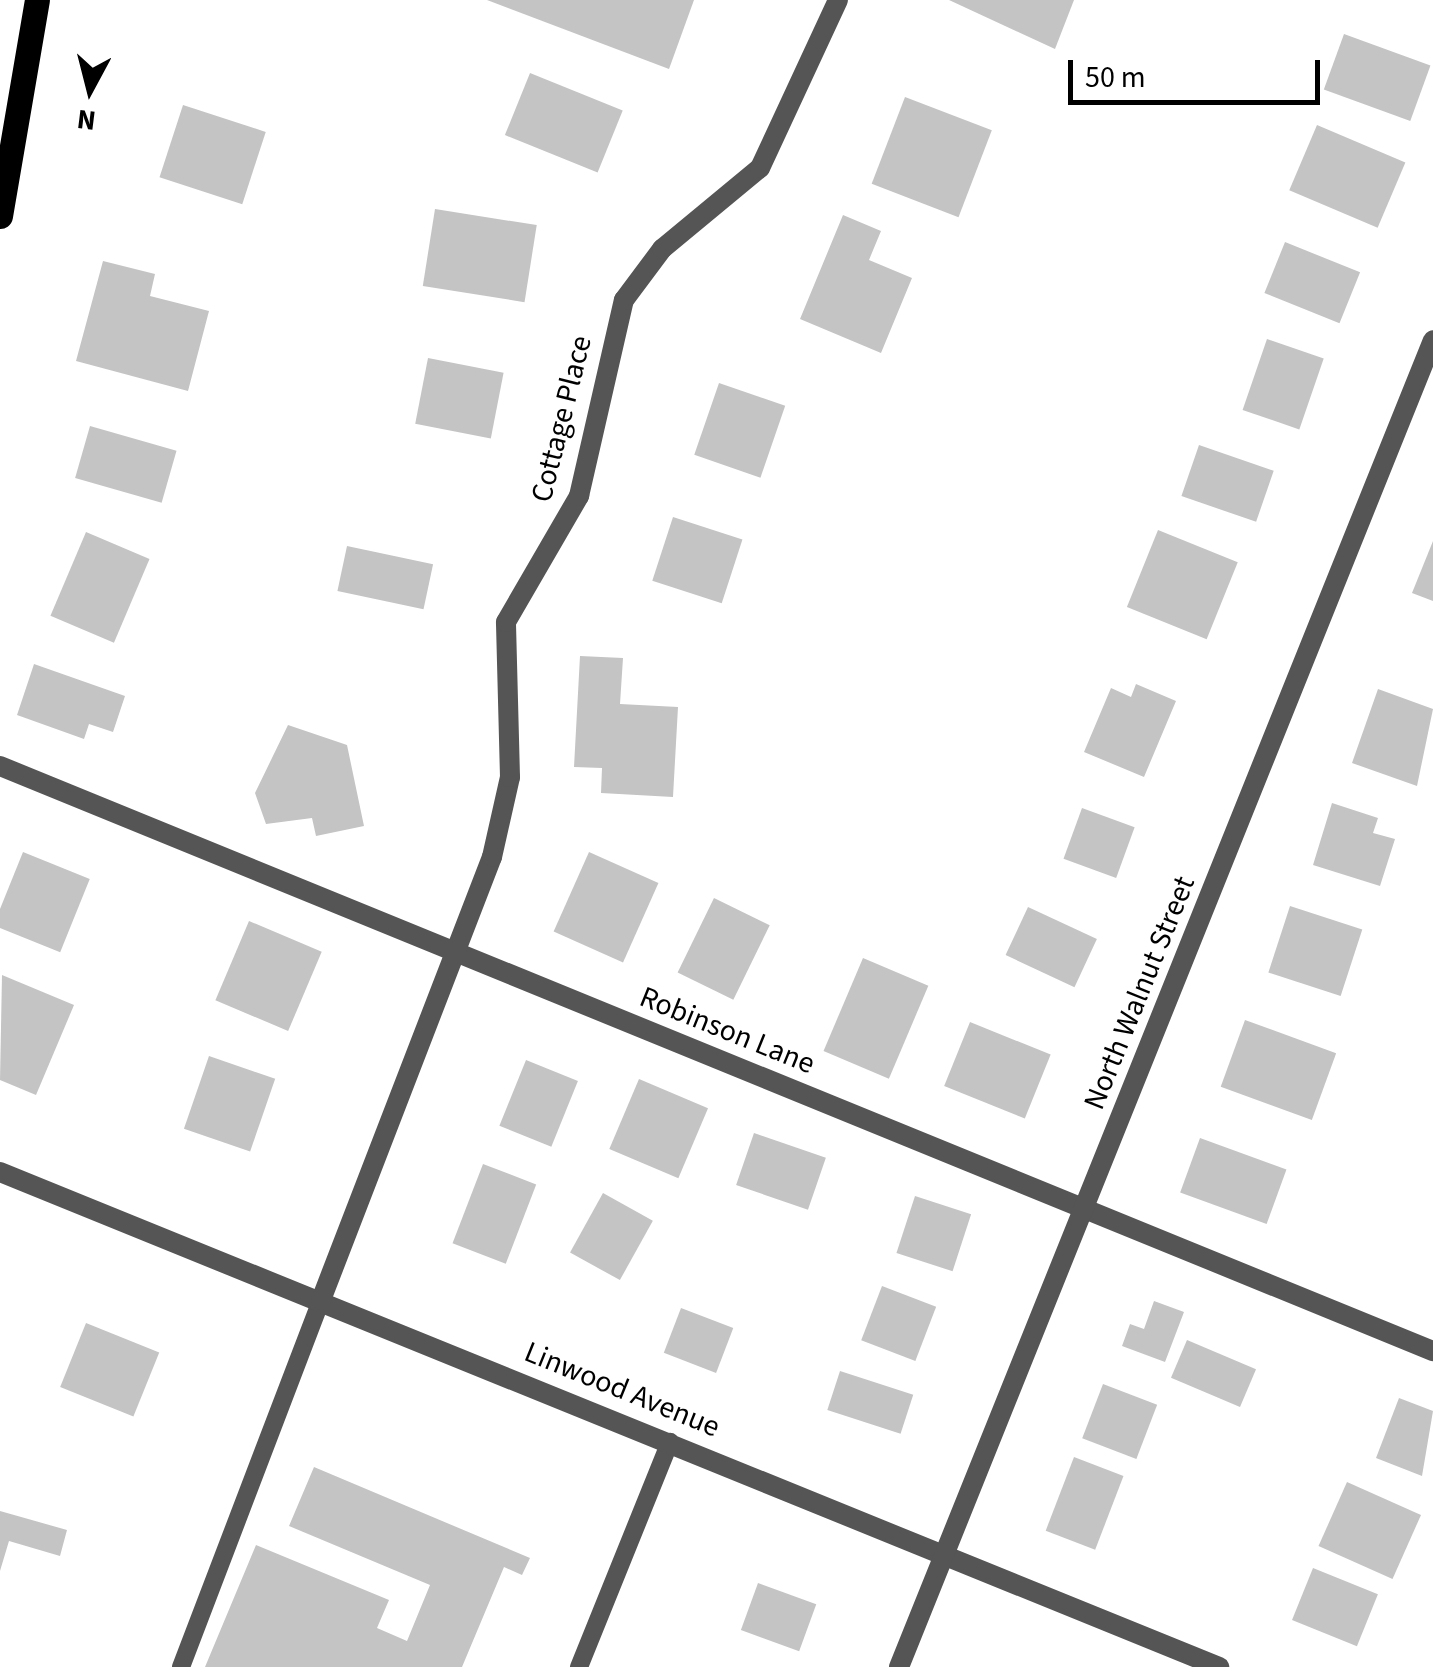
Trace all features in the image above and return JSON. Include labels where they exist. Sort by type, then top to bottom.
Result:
[{"type":"main road","points":[[0,216],[37,0]]},
{"type":"street","name":"Cottage Place","points":[[322,1300],[455,953],[510,778],[506,622],[579,496],[624,300],[662,249],[760,168],[838,0]]},
{"type":"street","name":"North Walnut Street","points":[[899,1667],[1433,340]]},
{"type":"street","name":"Robinson Lane","points":[[0,766],[1433,1351]]},
{"type":"street","name":"Linwood Avenue","points":[[0,1172],[1220,1667]]},
{"type":"lane","points":[[181,1667],[322,1300]]},
{"type":"lane","points":[[579,1667],[670,1442]]},
{"type":"building","points":[[487,0],[694,0],[669,69]]},
{"type":"building","points":[[949,0],[1074,0],[1055,49]]},
{"type":"building","points":[[1344,34],[1430,65],[1410,121],[1324,89]]},
{"type":"building","points":[[530,73],[623,110],[598,173],[505,135]]},
{"type":"building","points":[[905,97],[992,130],[958,217],[872,184]]},
{"type":"building","points":[[183,105],[266,132],[242,204],[160,177]]},
{"type":"building","points":[[1317,125],[1405,163],[1378,228],[1289,190]]},
{"type":"building","points":[[435,209],[537,225],[525,302],[423,286]]},
{"type":"building","points":[[843,215],[881,231],[869,260],[912,278],[881,353],[800,319]]},
{"type":"building","points":[[1285,242],[1360,272],[1339,323],[1264,293]]},
{"type":"building","points":[[103,261],[155,274],[150,296],[209,311],[188,391],[76,361]]},
{"type":"building","points":[[1267,339],[1324,359],[1299,429],[1243,410]]},
{"type":"building","points":[[428,358],[504,373],[491,438],[415,424]]},
{"type":"building","points":[[719,383],[785,406],[760,478],[694,455]]},
{"type":"building","points":[[90,426],[177,451],[162,503],[75,478]]},
{"type":"building","points":[[1199,445],[1274,471],[1256,522],[1181,496]]},
{"type":"building","points":[[673,517],[742,540],[722,603],[652,581]]},
{"type":"building","points":[[1158,530],[1238,562],[1207,639],[1127,607]]},
{"type":"building","points":[[86,532],[150,559],[114,643],[50,616]]},
{"type":"building","points":[[1433,541],[1433,601],[1412,593]]},
{"type":"building","points":[[347,546],[433,564],[424,609],[337,591]]},
{"type":"building","points":[[580,656],[623,658],[620,704],[678,707],[673,797],[601,793],[602,768],[574,767]]},
{"type":"building","points":[[34,664],[125,696],[113,732],[89,724],[84,739],[17,715]]},
{"type":"building","points":[[1136,684],[1176,701],[1144,777],[1084,752],[1111,688],[1131,697]]},
{"type":"building","points":[[1378,689],[1433,709],[1417,786],[1352,763]]},
{"type":"building","points":[[288,725],[347,745],[364,826],[316,836],[312,818],[266,824],[255,793]]},
{"type":"building","points":[[1332,803],[1378,818],[1373,833],[1395,839],[1380,886],[1313,865]]},
{"type":"building","points":[[1082,808],[1135,827],[1116,878],[1064,859]]},
{"type":"building","points":[[23,852],[90,879],[60,952],[0,928],[0,909]]},
{"type":"building","points":[[589,852],[658,883],[623,962],[554,931]]},
{"type":"building","points":[[714,898],[770,925],[733,1000],[678,973]]},
{"type":"building","points":[[1290,906],[1362,929],[1341,996],[1268,973]]},
{"type":"building","points":[[1028,907],[1097,939],[1074,987],[1006,955]]},
{"type":"building","points":[[249,921],[322,952],[288,1031],[215,1000]]},
{"type":"building","points":[[863,958],[928,986],[889,1079],[824,1051]]},
{"type":"building","points":[[2,975],[74,1005],[36,1095],[0,1080]]},
{"type":"building","points":[[1245,1020],[1336,1053],[1312,1120],[1221,1087]]},
{"type":"building","points":[[970,1022],[1051,1055],[1025,1119],[944,1086]]},
{"type":"building","points":[[209,1056],[275,1079],[250,1152],[184,1129]]},
{"type":"building","points":[[526,1060],[578,1081],[551,1147],[499,1126]]},
{"type":"building","points":[[639,1079],[708,1108],[678,1178],[609,1149]]},
{"type":"building","points":[[754,1133],[826,1158],[808,1210],[736,1185]]},
{"type":"building","points":[[1200,1138],[1286,1169],[1267,1224],[1180,1193]]},
{"type":"building","points":[[483,1164],[536,1184],[506,1264],[453,1243]]},
{"type":"building","points":[[603,1193],[653,1221],[620,1280],[570,1252]]},
{"type":"building","points":[[915,1196],[971,1214],[953,1271],[896,1253]]},
{"type":"building","points":[[882,1286],[936,1307],[915,1361],[861,1340]]},
{"type":"building","points":[[1154,1301],[1184,1312],[1165,1362],[1122,1346],[1130,1324],[1144,1329]]},
{"type":"building","points":[[681,1308],[733,1328],[716,1373],[664,1353]]},
{"type":"building","points":[[86,1323],[159,1353],[133,1417],[60,1387]]},
{"type":"building","points":[[1187,1340],[1256,1369],[1240,1407],[1171,1378]]},
{"type":"building","points":[[840,1371],[913,1395],[901,1434],[827,1410]]},
{"type":"building","points":[[1103,1384],[1157,1405],[1136,1459],[1082,1438]]},
{"type":"building","points":[[1399,1398],[1433,1411],[1422,1476],[1376,1458]]},
{"type":"building","points":[[1074,1457],[1123,1476],[1095,1550],[1046,1531]]},
{"type":"building","points":[[314,1467],[530,1558],[522,1575],[504,1567],[462,1667],[205,1667],[256,1545],[389,1600],[377,1628],[407,1641],[430,1585],[289,1526]]},
{"type":"building","points":[[1347,1482],[1421,1515],[1393,1579],[1319,1546]]},
{"type":"building","points":[[0,1511],[67,1530],[60,1556],[9,1541],[0,1571]]},
{"type":"building","points":[[1313,1568],[1378,1594],[1357,1646],[1292,1620]]},
{"type":"building","points":[[758,1583],[816,1604],[799,1651],[741,1630]]}]
